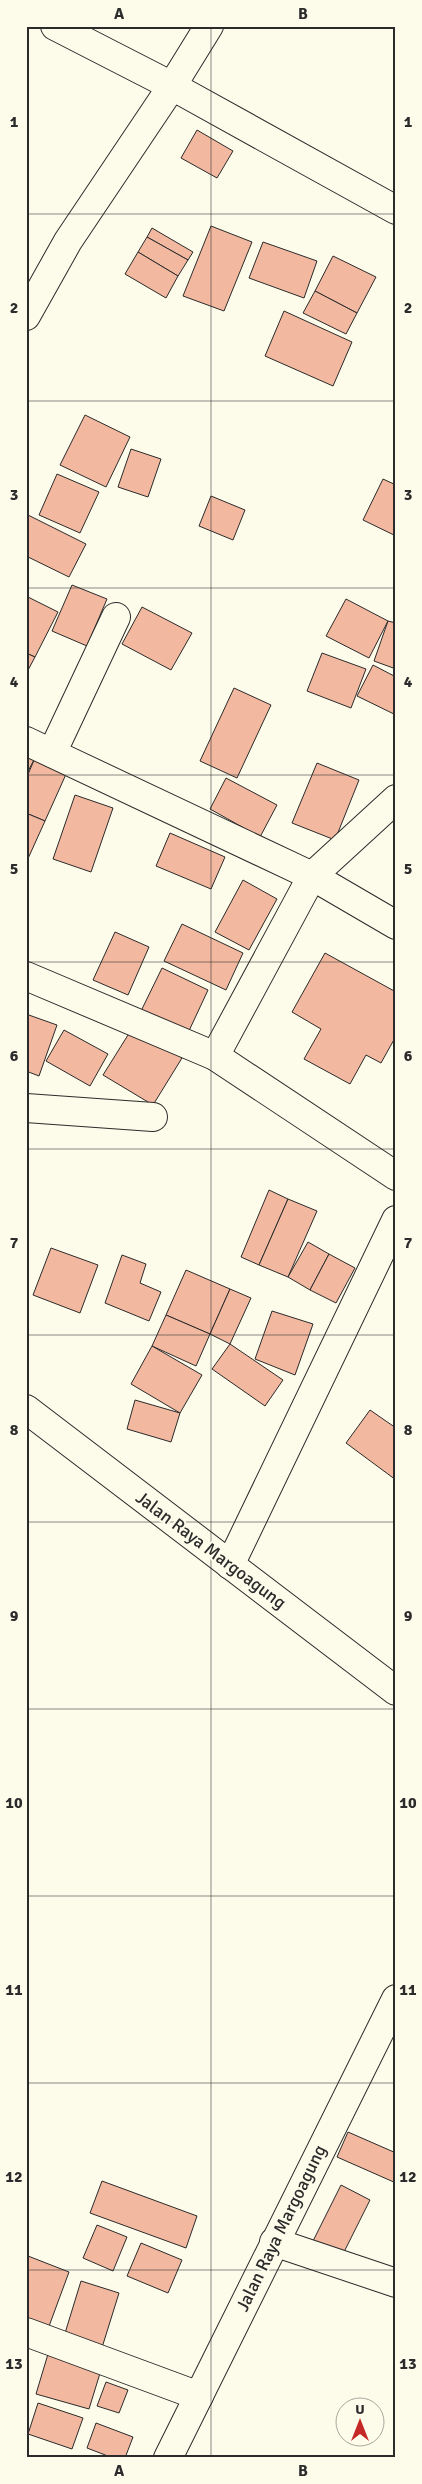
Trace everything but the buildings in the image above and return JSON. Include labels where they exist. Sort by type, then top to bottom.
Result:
[{"type":"street","points":[[56,26],[172,86],[396,210]]},
{"type":"street","points":[[26,316],[68,241],[172,86],[209,26]]},
{"type":"street","points":[[52,753],[116,617]]},
{"type":"street","points":[[26,741],[312,876],[396,925]]},
{"type":"street","points":[[215,1056],[312,876],[396,799]]},
{"type":"street","points":[[26,976],[215,1056],[396,1176]]},
{"type":"street","points":[[26,1108],[153,1117]]},
{"type":"street","points":[[230,1565],[396,1220]]},
{"type":"street","name":"Jalan Raya Margoagung","points":[[26,1409],[396,1691]]},
{"type":"street","name":"Jalan Raya Margoagung","points":[[168,2458],[396,1999]]},
{"type":"street","points":[[274,2242],[396,2283]]},
{"type":"street","points":[[26,2332],[198,2396]]}]
